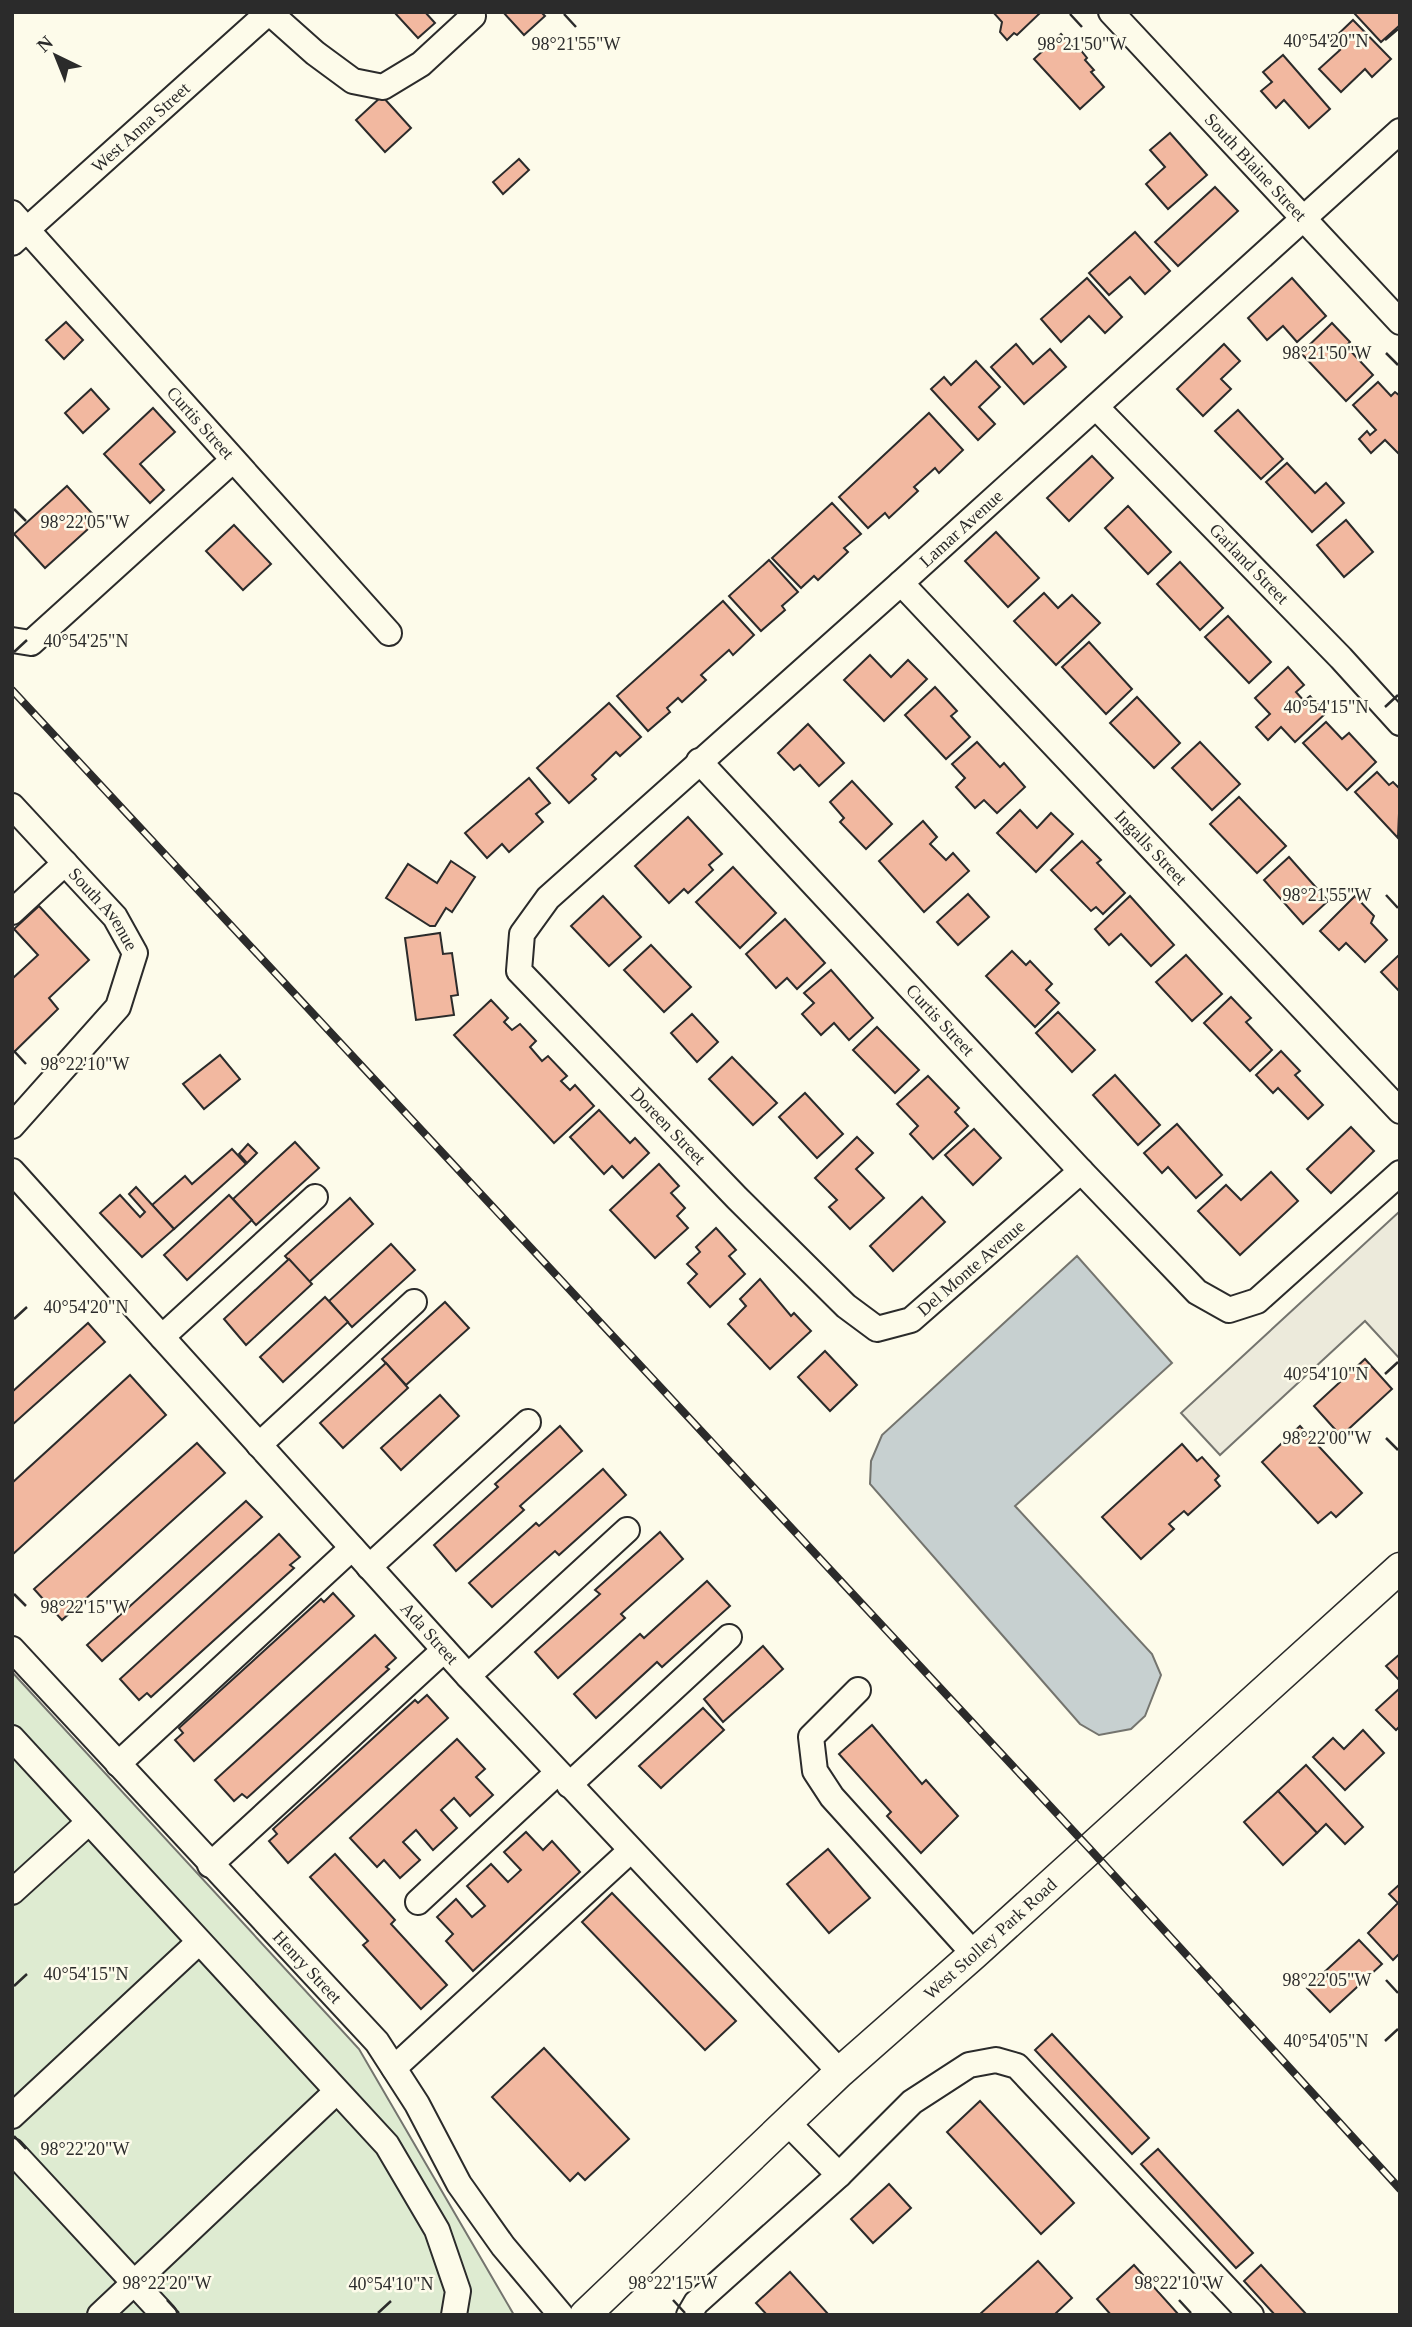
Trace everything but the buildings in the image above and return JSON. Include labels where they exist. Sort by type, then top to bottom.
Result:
[{"type":"main road","name":"West Stolley Park Road","points":[[585,2315],[840,2072],[1400,1568]]},
{"type":"street","points":[[269,12],[315,53],[353,81],[383,87],[421,64],[473,16]]},
{"type":"street","name":"West Anna Street","points":[[17,228],[269,12]]},
{"type":"street","name":"South Blaine Street","points":[[1111,12],[1400,322]]},
{"type":"street","name":"Lamar Avenue","points":[[526,928],[548,898],[1400,131]]},
{"type":"street","name":"Curtis Street","points":[[17,228],[233,460],[388,633]]},
{"type":"street","name":"Garland Street","points":[[1096,407],[1342,658],[1400,723]]},
{"type":"street","points":[[12,640],[31,643],[233,460]]},
{"type":"street","name":"Ingalls Street","points":[[901,583],[1400,1111]]},
{"type":"street","name":"Curtis Street","points":[[699,761],[1198,1293],[1229,1310],[1257,1301],[1400,1173]]},
{"type":"street","name":"South Avenue","points":[[12,806],[115,917],[135,953],[118,1007],[12,1126]]},
{"type":"street","points":[[12,912],[65,863]]},
{"type":"street","name":"Doreen Street","points":[[526,928],[522,934],[519,971],[728,1188],[852,1310]]},
{"type":"street","name":"Del Monte Avenue","points":[[852,1310],[877,1329],[911,1320],[1081,1171]]},
{"type":"street","name":"Ada Street","points":[[17,1186],[162,1338],[563,1779],[840,2072]]},
{"type":"street","points":[[162,1338],[315,1197]]},
{"type":"street","points":[[259,1445],[414,1302]]},
{"type":"street","points":[[369,1567],[528,1422]]},
{"type":"street","points":[[468,1676],[627,1530]]},
{"type":"street","points":[[118,1764],[352,1548]]},
{"type":"street","points":[[418,1902],[729,1637]]},
{"type":"street","name":"Henry Street","points":[[12,1649],[377,2042],[417,2104],[459,2184],[503,2246],[561,2315]]},
{"type":"street","points":[[210,1865],[444,1650]]},
{"type":"street","points":[[858,1690],[811,1737],[815,1771],[832,1797],[974,1954]]},
{"type":"street","points":[[12,1738],[387,2144],[437,2230],[458,2291],[454,2315]]},
{"type":"street","points":[[12,1892],[89,1822]]},
{"type":"street","points":[[394,2068],[630,1851]]},
{"type":"street","points":[[12,2116],[199,1942]]},
{"type":"street","points":[[689,2315],[696,2303],[839,2175],[912,2102],[969,2066],[996,2060],[1017,2066],[1251,2315]]},
{"type":"street","points":[[100,2315],[337,2092]]},
{"type":"street","points":[[787,2122],[839,2175]]},
{"type":"street","points":[[12,2151],[164,2315]]},
{"type":"green space","points":[[12,1672],[359,2049],[514,2315],[12,2315]]},
{"type":"shaded area","points":[[1400,1211],[1400,1359],[1365,1321],[1220,1455],[1181,1413]]},
{"type":"shaded area","points":[[1077,1256],[1172,1363],[1015,1506],[1152,1654],[1161,1675],[1145,1716],[1131,1729],[1099,1735],[1080,1724],[870,1484],[871,1461],[882,1435]]},
{"type":"railway","points":[[12,690],[1089,1848],[1400,2189]]}]
